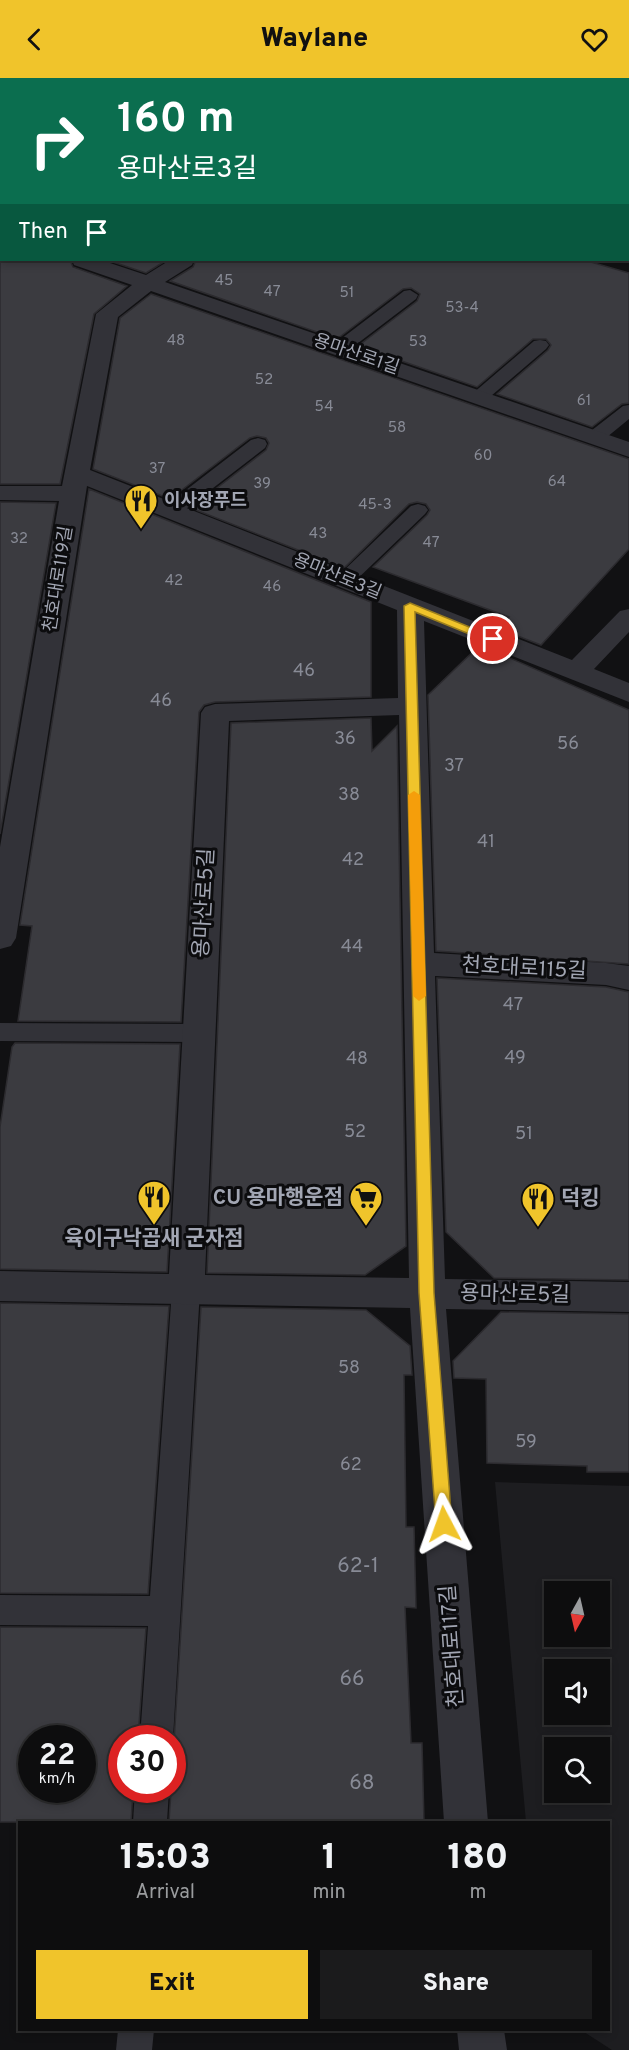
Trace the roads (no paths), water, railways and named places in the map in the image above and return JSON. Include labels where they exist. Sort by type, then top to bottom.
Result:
[{"type":"street","name":"용마산로1길","points":[[85,261],[629,450]]},
{"type":"street","name":"천호대로119길","points":[[0,938],[75,484],[107,314],[182,261]]},
{"type":"street","name":"용마산로3길","points":[[0,494],[75,484],[171,511],[629,693]]},
{"type":"street","name":"천호대로117길","points":[[410,606],[427,1293],[466,1821]]},
{"type":"street","points":[[576,672],[629,617]]},
{"type":"street","name":"용마산로5길","points":[[186,1290],[215,712],[412,706]]},
{"type":"street","name":"천호대로115길","points":[[419,964],[606,974],[629,978]]},
{"type":"street","name":"용마산로5길","points":[[0,1286],[629,1297]]},
{"type":"street","points":[[481,2031],[483,2050]]},
{"type":"lane","points":[[339,349],[410,295]]},
{"type":"lane","points":[[478,398],[540,345]]},
{"type":"lane","points":[[594,438],[629,410]]},
{"type":"lane","points":[[171,511],[258,444]]},
{"type":"lane","points":[[345,580],[418,510]]},
{"type":"lane","points":[[0,1032],[199,1033]]},
{"type":"lane","points":[[157,1725],[186,1290]]},
{"type":"lane","points":[[0,1610],[164,1611]]},
{"type":"lane","points":[[150,1821],[151,1803]]},
{"type":"lane","points":[[134,2050],[136,2031]]},
{"type":"place","name":"이사장푸드","points":[[141,530]]},
{"type":"place","name":"육이구낙곱새 군자점","points":[[154,1226]]},
{"type":"place","name":"CU 용마행운점","points":[[366,1227]]},
{"type":"place","name":"덕킹","points":[[538,1228]]}]
